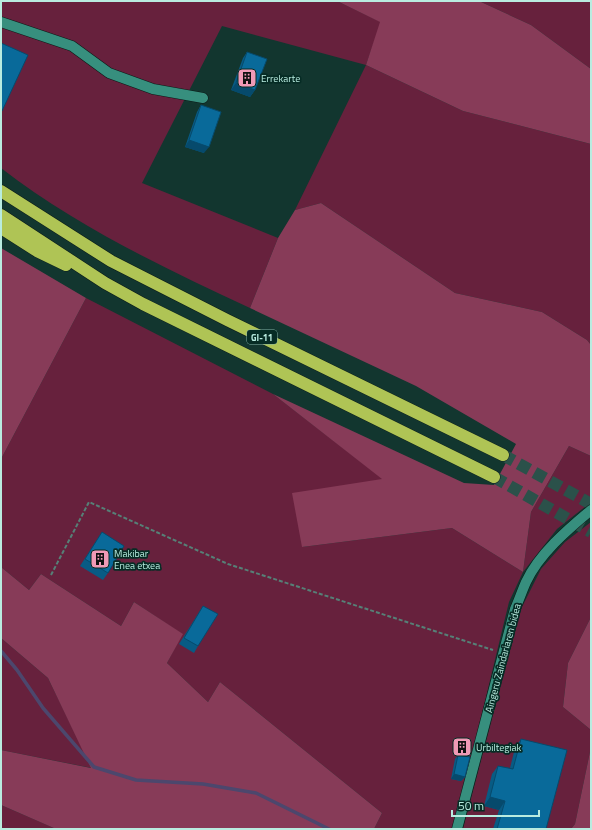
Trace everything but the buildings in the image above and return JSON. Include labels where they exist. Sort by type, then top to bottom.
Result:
[{"type":"highway","points":[[1,182],[26,207]]},
{"type":"highway","name":"GI-11","points":[[1,191],[111,261],[226,320],[503,455]]},
{"type":"highway","name":"GI-11","points":[[1,215],[105,283],[143,304],[494,476]]},
{"type":"highway","points":[[1,228],[37,251],[105,283]]},
{"type":"street","points":[[1,22],[72,46],[109,73],[153,89],[203,98]]},
{"type":"street","name":"Aingeru Zaindariaren bidea","points":[[457,829],[515,608],[526,581],[540,560],[560,537],[591,510]]},
{"type":"path","points":[[51,575],[89,502],[228,564],[504,653]]},
{"type":"shaded area","points":[[1,1],[337,1],[381,22],[366,65],[222,26],[142,183],[278,238],[250,308],[121,245],[59,209],[1,168]]},
{"type":"shaded area","points":[[337,1],[479,1],[531,25],[591,69],[591,144],[463,111],[366,65],[380,22]]},
{"type":"shaded area","points":[[479,1],[591,1],[591,69],[531,25]]},
{"type":"shaded area","points":[[366,65],[463,111],[591,144],[591,345],[587,340],[542,312],[455,293],[321,203],[295,210]]},
{"type":"shaded area","points":[[321,203],[455,293],[542,312],[587,340],[591,345],[591,456],[569,446],[531,512],[523,572],[452,528],[302,547],[292,493],[382,479],[273,394],[464,483],[494,485],[516,444],[416,386],[250,308],[278,238],[295,210]]},
{"type":"shaded area","points":[[1,248],[86,298],[1,459]]},
{"type":"shaded area","points":[[86,298],[273,394],[383,479],[302,547],[452,528],[523,572],[509,602],[454,829],[374,829],[382,813],[220,682],[208,702],[167,663],[182,634],[134,602],[121,626],[41,574],[29,590],[1,567],[1,459]]},
{"type":"shaded area","points":[[569,446],[591,456],[591,502],[557,529],[523,572],[531,512]]},
{"type":"shaded area","points":[[591,522],[591,617],[568,663],[563,707],[591,730],[591,747],[575,824],[571,829],[463,829],[521,609],[541,569],[565,542]]},
{"type":"shaded area","points":[[1,567],[29,590],[41,574],[121,626],[134,602],[183,634],[167,663],[208,702],[220,682],[382,813],[374,829],[56,829],[1,805],[1,750],[91,768],[48,678],[1,638]]},
{"type":"shaded area","points":[[591,617],[591,730],[563,707],[568,663]]},
{"type":"shaded area","points":[[1,638],[48,678],[92,768],[1,750]]},
{"type":"shaded area","points":[[591,747],[591,829],[571,829],[575,824]]},
{"type":"shaded area","points":[[1,805],[54,828],[56,829],[1,829]]},
{"type":"waterway","points":[[1,651],[17,670],[43,708],[94,767],[136,780],[203,784],[256,793],[329,829]]},
{"type":"tunnel","points":[[503,455],[591,504]]},
{"type":"tunnel","points":[[494,477],[591,532]]},
{"type":"place","name":"Errekarte","points":[[247,78]]},
{"type":"place","name":"Makibar Enea etxea","points":[[100,559]]},
{"type":"place","name":"Urbiltegiak","points":[[462,747]]}]
